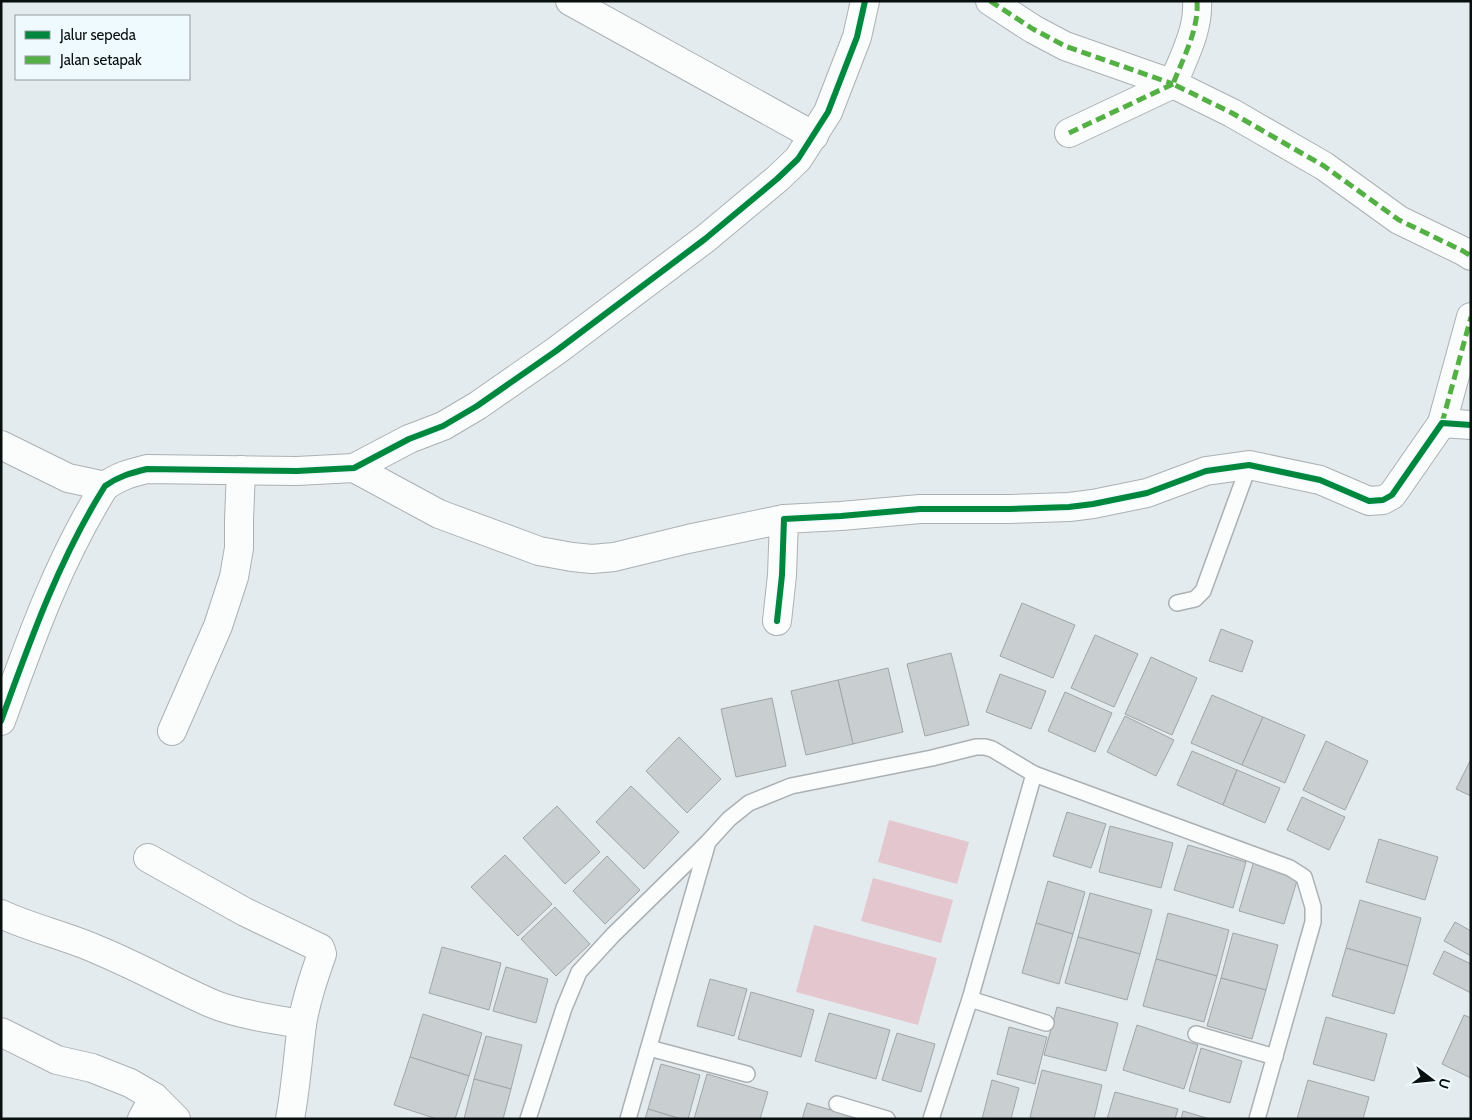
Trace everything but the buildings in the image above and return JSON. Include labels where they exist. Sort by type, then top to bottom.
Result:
[{"type":"street","points":[[570,1],[814,136]]},
{"type":"street","points":[[1,721],[27,650],[64,560],[105,486],[116,478],[148,469],[297,471],[354,468],[409,439],[444,426],[477,406],[556,351],[704,240],[770,186],[798,159],[828,112],[857,37],[865,1]]},
{"type":"street","points":[[990,1],[1033,29],[1065,46],[1173,84],[1232,113],[1324,166],[1398,220],[1471,256]]},
{"type":"street","points":[[1069,133],[1173,84],[1196,20],[1196,1]]},
{"type":"street","points":[[354,468],[439,514],[539,551],[592,559],[614,557],[688,538],[784,519],[920,509],[1009,509],[1085,505],[1147,493],[1206,471],[1250,465],[1320,480],[1369,501],[1382,500],[1392,495],[1442,422],[1471,317]]},
{"type":"street","points":[[1442,422],[1471,425]]},
{"type":"street","points":[[1,445],[68,478],[105,486]]},
{"type":"street","points":[[172,731],[218,626],[234,577],[239,548],[241,470]]},
{"type":"street","points":[[777,621],[782,575],[784,519]]},
{"type":"street","points":[[148,858],[245,912],[320,948],[322,954],[302,1024],[296,1085],[290,1119]]},
{"type":"street","points":[[1,914],[134,965],[214,1005],[275,1020],[302,1024]]},
{"type":"street","points":[[1,1032],[57,1060],[92,1068],[130,1083],[148,1108],[176,1119]]},
{"type":"lane","points":[[1177,603],[1195,599],[1203,591],[1250,465]]},
{"type":"lane","points":[[528,1119],[564,1008],[579,972],[613,935],[729,819],[749,803],[791,786],[932,758],[976,747],[992,749],[1034,774],[1290,868],[1304,877],[1313,907],[1314,922],[1257,1119]]},
{"type":"lane","points":[[931,1119],[970,999],[1034,774]]},
{"type":"lane","points":[[628,1119],[708,842]]},
{"type":"lane","points":[[970,999],[1046,1024]]},
{"type":"lane","points":[[1196,1034],[1275,1057]]},
{"type":"lane","points":[[649,1048],[747,1074]]},
{"type":"lane","points":[[837,1104],[887,1119]]},
{"type":"shaded area","points":[[889,820],[969,842],[957,884],[878,862]]},
{"type":"shaded area","points":[[873,878],[953,900],[941,943],[861,921]]},
{"type":"shaded area","points":[[814,925],[937,958],[918,1025],[796,992]]},
{"type":"marked path","points":[[990,1],[1033,29],[1065,46],[1173,84]]},
{"type":"marked path","points":[[1197,1],[1196,23],[1186,54],[1173,84],[1232,113],[1324,166],[1399,220],[1471,256]]},
{"type":"marked path","points":[[1069,133],[1173,84]]},
{"type":"marked path","points":[[1442,423],[1471,317]]},
{"type":"cycle path","points":[[1,721],[60,571],[73,542],[105,486],[120,477],[147,469],[297,471],[354,468],[409,439],[443,426],[477,406],[556,351],[705,239],[798,159],[828,112],[857,37],[865,1]]},
{"type":"cycle path","points":[[777,621],[782,575],[784,519],[920,509],[1069,507],[1147,493],[1206,471],[1249,465],[1320,480],[1369,501],[1383,500],[1392,495],[1442,423],[1471,425]]}]
